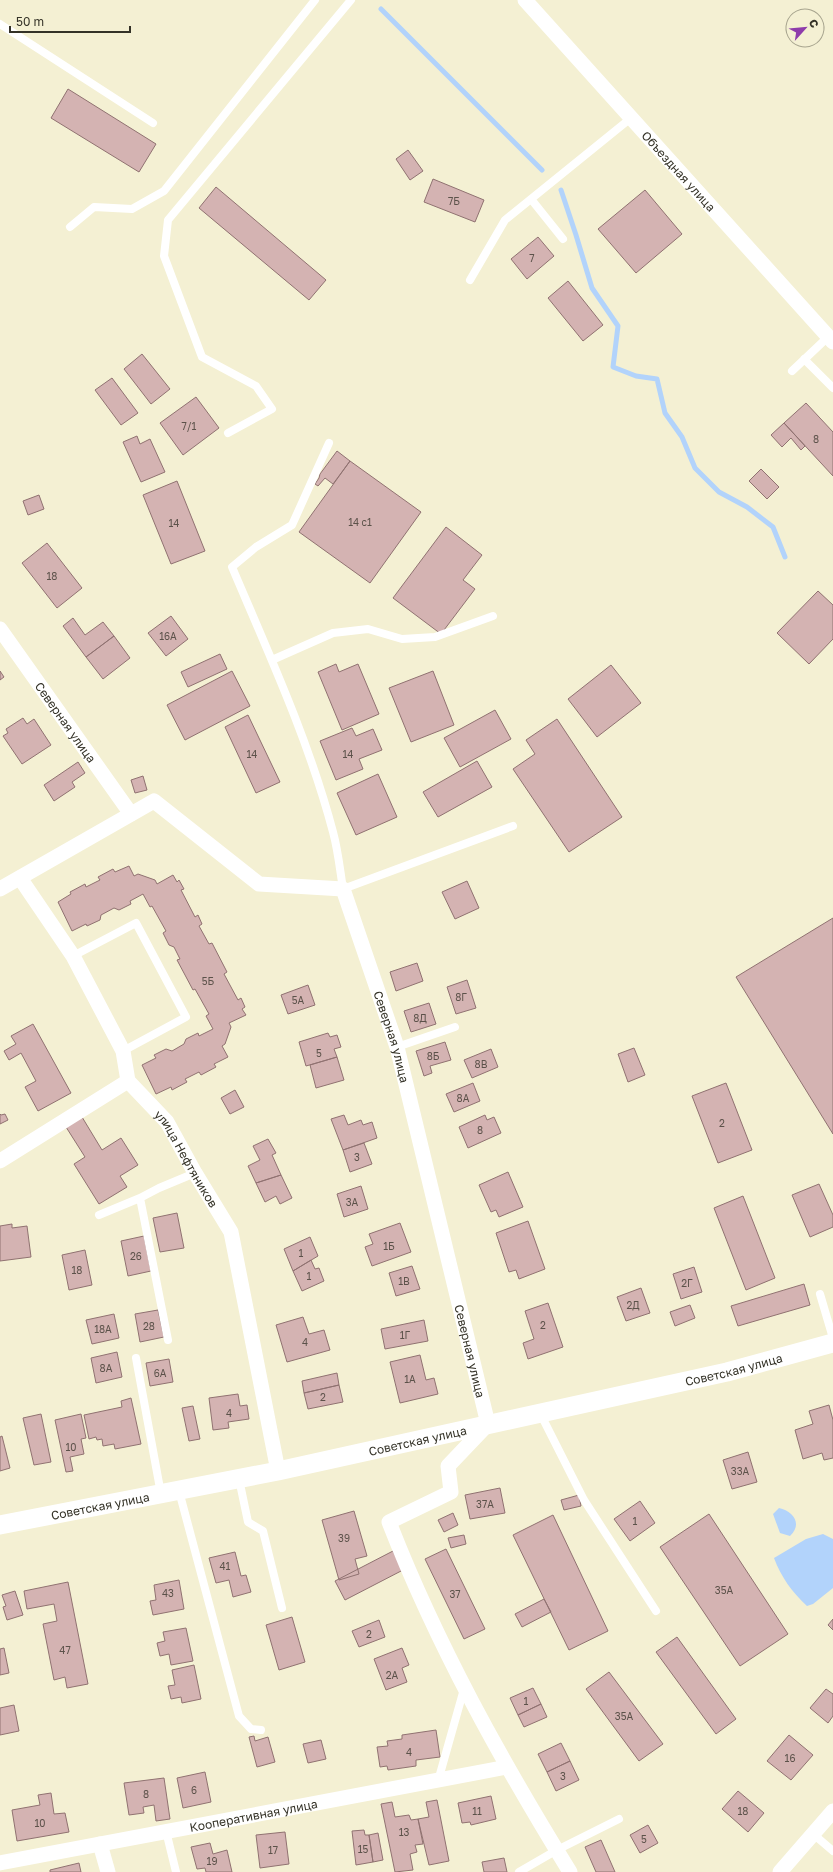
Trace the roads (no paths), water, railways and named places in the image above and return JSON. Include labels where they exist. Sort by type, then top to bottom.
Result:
[{"type":"street","name":"Объездная улица","points":[[525,0],[830,339]]},
{"type":"street","name":"Северная улица","points":[[0,629],[131,814]]},
{"type":"street","points":[[0,889],[154,800],[259,884],[343,889]]},
{"type":"street","points":[[0,1161],[128,1081],[123,1052],[73,956],[20,878]]},
{"type":"street","name":"Северная улица","points":[[343,889],[397,1047],[488,1424]]},
{"type":"street","name":"улица Нефтяников","points":[[128,1081],[168,1122],[195,1173],[231,1232],[278,1472]]},
{"type":"street","name":"Советская улица","points":[[0,1525],[278,1472],[727,1372],[833,1343]]},
{"type":"street","points":[[488,1424],[448,1466],[451,1492],[389,1522],[411,1575],[464,1689],[507,1767],[570,1872]]},
{"type":"street","name":"Кооперативная улица","points":[[0,1863],[507,1767]]},
{"type":"street","points":[[780,1872],[812,1833],[833,1811]]},
{"type":"street","points":[[100,1844],[108,1872]]},
{"type":"lane","points":[[70,227],[94,207],[132,209],[164,191],[315,0]]},
{"type":"lane","points":[[228,433],[272,409],[256,386],[202,358],[164,256],[168,220],[351,0]]},
{"type":"lane","points":[[0,24],[153,123]]},
{"type":"lane","points":[[470,280],[505,220],[631,118]]},
{"type":"lane","points":[[531,199],[563,239]]},
{"type":"lane","points":[[792,371],[804,359],[830,339]]},
{"type":"lane","points":[[804,359],[833,388]]},
{"type":"lane","points":[[329,443],[292,525],[256,547],[232,568],[286,694],[331,826],[343,889],[513,826]]},
{"type":"lane","points":[[272,660],[333,633],[368,629],[402,639],[436,637],[493,616]]},
{"type":"lane","points":[[73,956],[136,923],[186,1017],[123,1052]]},
{"type":"lane","points":[[397,1047],[455,1027]]},
{"type":"lane","points":[[98,1216],[195,1173]]},
{"type":"lane","points":[[140,1198],[168,1340]]},
{"type":"lane","points":[[820,1294],[833,1338]]},
{"type":"lane","points":[[136,1358],[170,1492],[239,1716],[252,1729],[261,1730]]},
{"type":"lane","points":[[540,1413],[584,1500],[656,1611]]},
{"type":"lane","points":[[239,1479],[248,1522],[263,1531],[282,1608]]},
{"type":"lane","points":[[438,1781],[464,1689]]},
{"type":"lane","points":[[518,1872],[557,1850],[619,1819]]},
{"type":"lane","points":[[166,1831],[176,1872]]},
{"type":"lane","points":[[812,1833],[833,1851]]},
{"type":"water","points":[[779,1508],[788,1512],[795,1519],[796,1527],[790,1536],[780,1533],[773,1514]]},
{"type":"water","points":[[823,1534],[833,1539],[833,1588],[813,1604],[807,1606],[788,1584],[780,1572],[774,1558],[806,1539]]},
{"type":"waterway","points":[[381,9],[542,170]]},
{"type":"waterway","points":[[561,190],[592,288],[618,326],[613,367],[636,376],[657,379],[665,413],[682,437],[695,468],[719,492],[747,507],[773,527],[785,557]]}]
